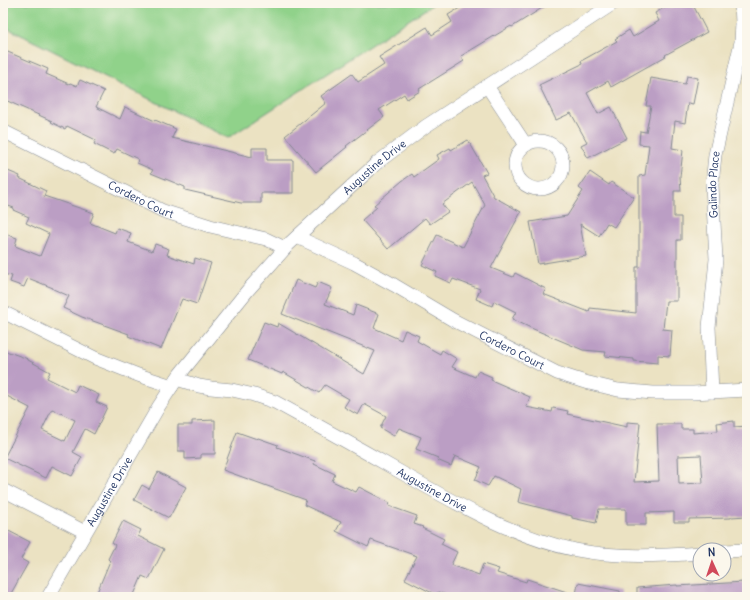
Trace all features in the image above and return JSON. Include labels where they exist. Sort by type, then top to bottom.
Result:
[{"type":"street","name":"Augustine Drive","points":[[48,597],[159,406],[174,383],[248,290],[286,248],[378,162],[426,126],[614,3]]},
{"type":"street","name":"Galindo Place","points":[[712,392],[709,327],[716,259],[712,185],[715,155],[741,42],[741,3]]},
{"type":"street","points":[[487,86],[526,145]]},
{"type":"street","name":"Cordero Court","points":[[3,131],[163,211],[210,226],[266,239],[286,248]]},
{"type":"street","name":"Cordero Court","points":[[297,237],[354,263],[453,320],[557,373],[618,390],[654,393],[747,390]]},
{"type":"street","name":"Augustine Drive","points":[[3,312],[95,358],[138,375],[174,383],[232,390],[275,402],[441,496],[472,512],[543,542],[576,550],[608,555],[642,556],[692,553]]},
{"type":"street","points":[[3,490],[85,532]]},
{"type":"street","points":[[732,551],[747,550]]},
{"type":"green space","points":[[3,3],[435,3],[228,138],[3,26]]},
{"type":"building","points":[[468,3],[550,3],[461,56],[464,61],[419,89],[420,91],[407,99],[404,94],[379,110],[384,117],[346,146],[347,147],[316,172],[285,136],[326,103],[321,96],[352,74],[358,82],[384,65],[379,57],[427,27],[432,35],[452,22],[448,15]]},
{"type":"building","points":[[679,3],[692,3],[707,32],[611,87],[608,81],[587,93],[598,114],[611,107],[627,138],[588,158],[581,145],[587,142],[571,113],[556,120],[539,85],[582,64],[581,61],[617,41],[615,39],[629,30],[633,37],[659,21],[655,13],[669,5],[670,8]]},
{"type":"building","points":[[3,50],[48,69],[46,74],[69,84],[70,83],[77,86],[80,80],[104,91],[96,107],[120,119],[125,107],[176,129],[172,138],[252,157],[252,148],[267,148],[267,160],[293,160],[293,193],[261,193],[261,203],[241,203],[185,190],[185,187],[151,173],[153,170],[137,163],[138,159],[117,149],[114,154],[94,144],[96,140],[67,126],[65,129],[51,122],[52,121],[3,99]]},
{"type":"building","points":[[687,76],[698,78],[693,104],[688,103],[685,123],[675,121],[672,148],[683,150],[680,177],[681,191],[674,191],[674,217],[681,217],[681,240],[677,240],[677,301],[666,301],[663,329],[672,330],[670,356],[658,355],[658,363],[605,356],[606,352],[583,350],[512,319],[516,312],[494,301],[492,306],[476,299],[480,289],[453,279],[451,283],[435,276],[437,272],[422,265],[437,235],[463,247],[485,205],[472,182],[442,204],[448,212],[430,224],[425,218],[388,249],[362,220],[377,207],[374,205],[402,181],[412,174],[414,177],[439,159],[437,155],[450,148],[451,150],[468,140],[487,173],[482,175],[494,197],[521,212],[491,268],[513,277],[515,273],[546,289],[543,294],[589,312],[590,308],[636,313],[636,267],[639,267],[639,176],[645,175],[649,145],[639,144],[640,131],[646,132],[651,106],[646,106],[651,78],[685,84]]},
{"type":"building","points":[[3,169],[20,176],[19,178],[46,191],[44,196],[94,213],[90,223],[115,233],[117,228],[131,233],[128,242],[152,251],[155,244],[169,249],[167,255],[194,264],[195,258],[211,263],[197,304],[182,299],[161,349],[128,336],[129,334],[82,317],[63,308],[69,296],[53,288],[28,278],[24,287],[10,282],[12,276],[3,274],[3,233],[17,238],[15,246],[40,256],[49,234],[26,223],[29,217],[13,210],[14,208],[3,204]]},
{"type":"building","points":[[590,172],[609,185],[611,182],[634,197],[614,227],[607,223],[599,236],[580,224],[586,256],[538,264],[530,222],[567,216],[583,191],[579,188]]},
{"type":"building","points":[[296,280],[315,288],[318,282],[332,288],[325,304],[353,315],[356,305],[379,314],[374,328],[401,340],[405,330],[419,336],[417,341],[440,354],[442,350],[457,359],[452,367],[475,377],[478,371],[492,377],[491,380],[530,397],[526,407],[552,412],[553,408],[568,411],[567,414],[627,427],[627,422],[640,423],[634,482],[659,481],[657,424],[681,424],[681,429],[693,429],[693,433],[718,431],[717,423],[734,421],[734,427],[747,426],[747,516],[689,519],[689,522],[674,522],[674,512],[646,513],[646,525],[626,525],[626,509],[599,509],[596,523],[572,518],[572,516],[518,502],[521,489],[494,476],[488,486],[475,480],[481,467],[455,456],[451,466],[437,460],[438,458],[416,449],[421,437],[399,428],[394,436],[380,428],[386,416],[364,404],[358,415],[344,407],[349,399],[325,385],[319,393],[283,372],[282,374],[248,360],[264,322],[277,327],[278,323],[364,374],[375,351],[282,314]],"holes":[[[701,455],[703,483],[679,484],[678,456]]]},
{"type":"building","points":[[3,350],[28,359],[50,372],[47,378],[75,392],[78,385],[99,395],[96,402],[107,407],[94,434],[85,429],[73,452],[82,457],[72,476],[52,466],[46,478],[4,458],[30,408],[3,394]],"holes":[[[52,409],[75,420],[65,441],[42,430]]]},
{"type":"building","points":[[215,420],[215,454],[201,454],[201,458],[185,459],[185,451],[178,451],[178,425],[192,425],[192,421]]},
{"type":"building","points":[[237,432],[278,445],[277,447],[315,461],[314,464],[335,474],[332,481],[356,492],[359,487],[390,503],[389,506],[417,516],[414,524],[423,527],[422,528],[444,539],[441,544],[457,552],[451,565],[479,575],[483,564],[499,569],[497,573],[526,582],[527,579],[576,595],[578,583],[620,591],[620,597],[452,597],[438,592],[436,595],[405,579],[417,556],[371,540],[368,547],[336,531],[341,522],[304,505],[306,500],[223,470]]},
{"type":"building","points":[[158,472],[186,487],[169,518],[134,500],[142,485],[149,489]]},
{"type":"building","points":[[123,521],[141,530],[138,536],[164,549],[149,579],[142,576],[133,597],[95,597],[110,561],[108,559],[115,545],[112,543]]},
{"type":"building","points":[[3,528],[30,542],[21,559],[28,563],[9,597],[3,597]]},
{"type":"building","points":[[744,582],[745,597],[637,597],[637,588]]}]
